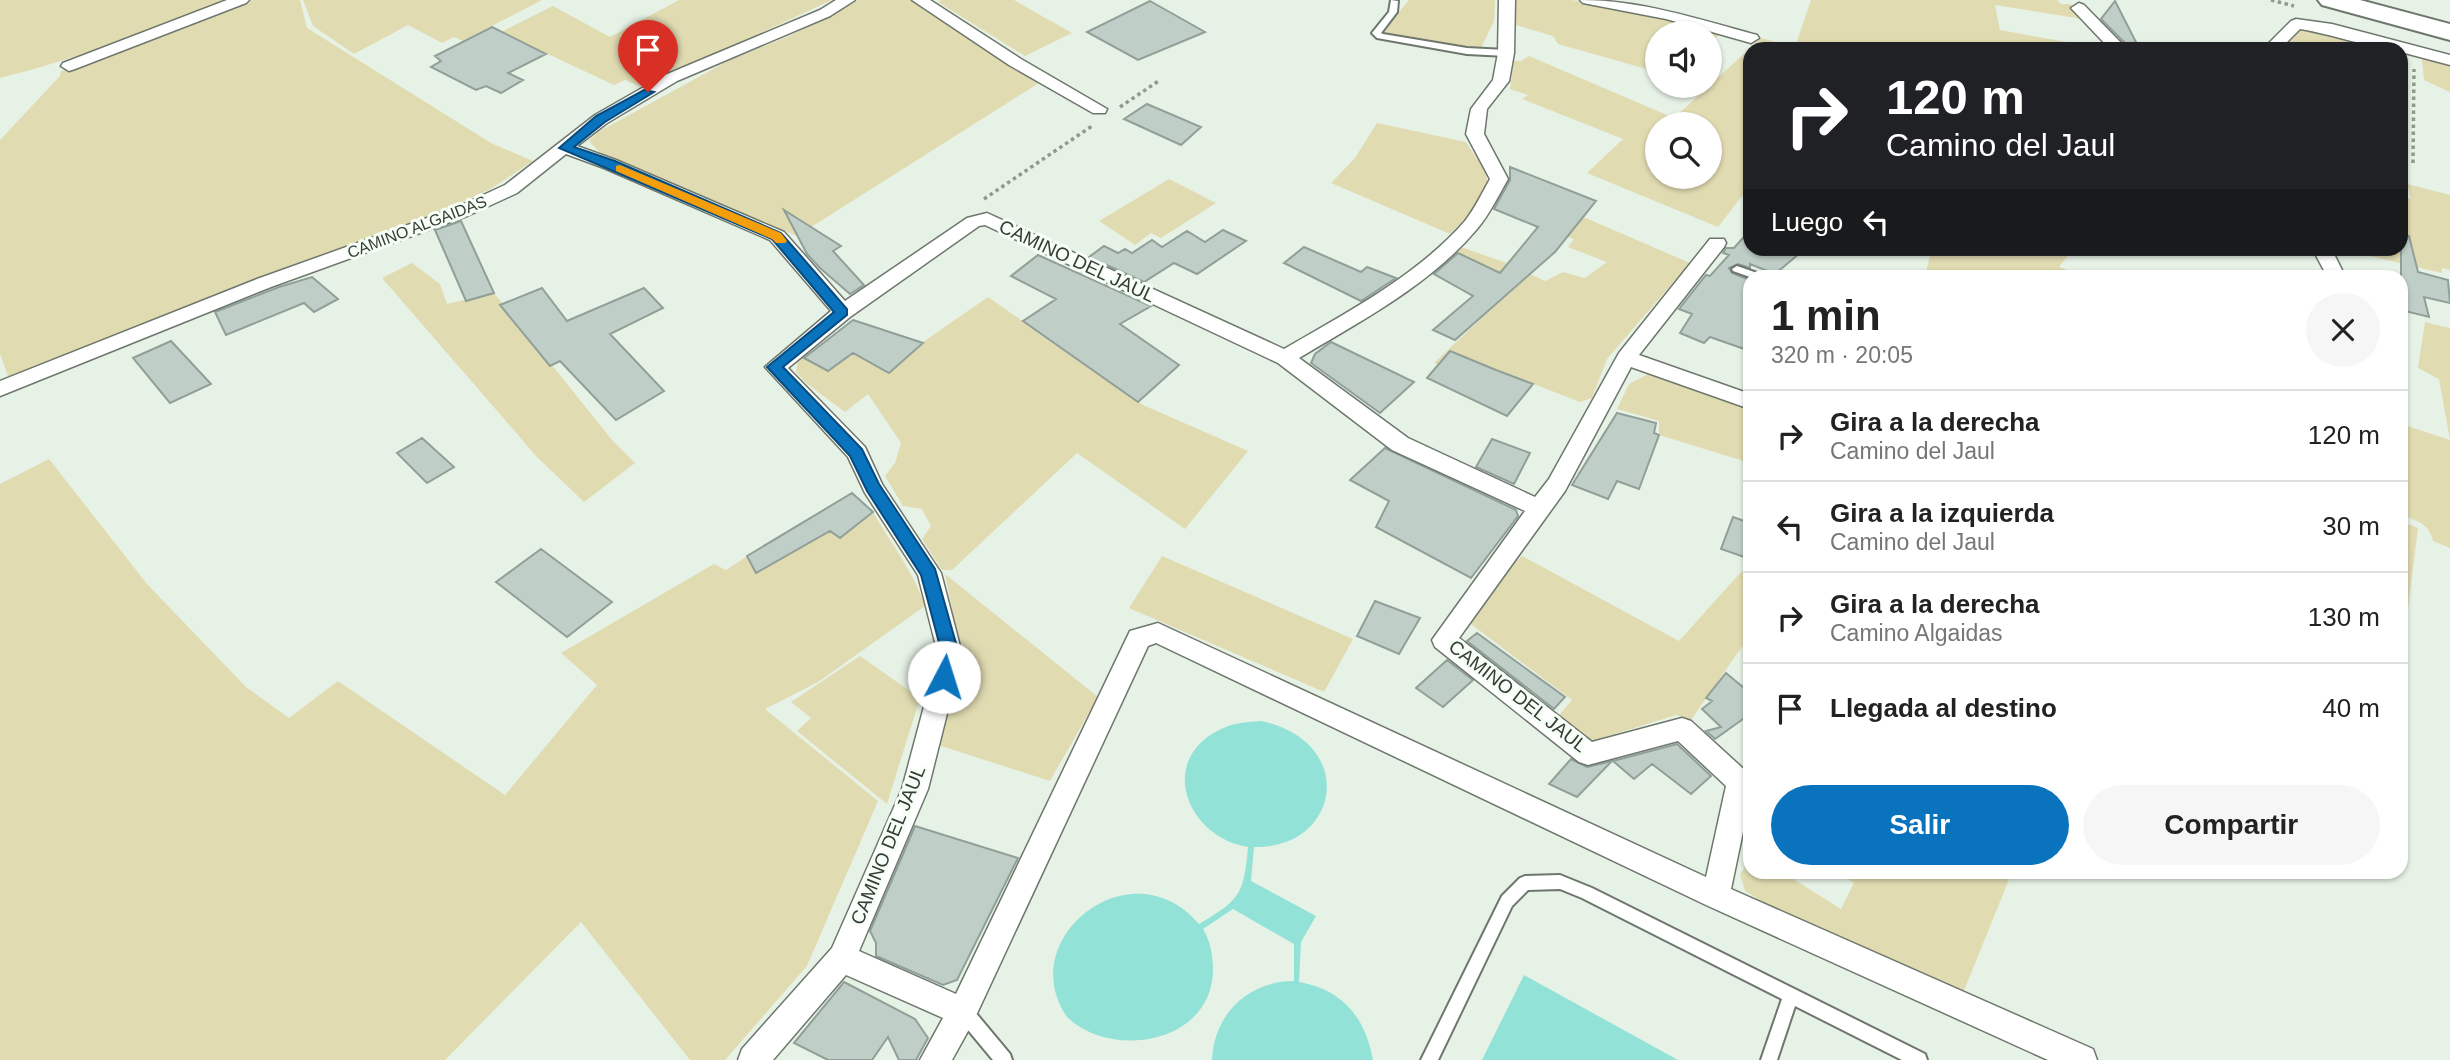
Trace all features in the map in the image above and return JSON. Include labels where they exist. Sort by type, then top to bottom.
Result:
[{"type":"highway","points":[[2331,0],[2450,32]]},
{"type":"street","points":[[69,66],[241,0]]},
{"type":"street","name":"CAMINO ALGAIDAS","points":[[0,389],[264,283],[461,212],[511,189],[601,119],[671,78],[825,13],[847,0]]},
{"type":"street","points":[[920,0],[1015,61],[1107,109]]},
{"type":"street","points":[[1285,358],[1411,278],[1468,228],[1499,179],[1475,134],[1479,108],[1501,81],[1506,53],[1507,0]]},
{"type":"street","points":[[1588,0],[1668,15],[1751,38]]},
{"type":"street","points":[[2079,8],[2112,42]]},
{"type":"street","points":[[2278,42],[2296,24],[2332,29],[2383,42]]},
{"type":"street","points":[[2408,48],[2450,60]]},
{"type":"street","points":[[565,148],[610,164],[777,236],[842,312]]},
{"type":"street","name":"CAMINO DEL JAUL","points":[[842,958],[915,789],[950,654],[929,573],[873,487],[856,453],[775,367],[842,312],[973,222],[987,219],[1285,358],[1400,444],[1539,508],[1444,640],[1588,754],[1682,729],[1740,782],[1716,896]]},
{"type":"street","points":[[1539,508],[1557,485],[1626,358],[1717,243]]},
{"type":"street","points":[[1626,358],[1743,400]]},
{"type":"street","points":[[935,1060],[963,1012],[1139,638],[1158,633],[1716,896],[2082,1060]]},
{"type":"street","points":[[753,1060],[842,958],[963,1012]]},
{"type":"lane","points":[[1394,1],[1393,12],[1376,33],[1380,36],[1454,49],[1506,53]]},
{"type":"lane","points":[[1737,269],[1743,271]]},
{"type":"lane","points":[[1429,1060],[1507,901],[1525,883],[1560,883],[1587,893],[1919,1060]]},
{"type":"lane","points":[[1769,1060],[1791,996]]},
{"type":"lane","points":[[963,1012],[1004,1060]]},
{"type":"path","points":[[2413,163],[2414,50]]},
{"type":"path","points":[[1107,109],[1160,80]]},
{"type":"path","points":[[973,222],[971,208],[1093,125]]},
{"type":"shaded area","points":[[0,0],[231,0],[145,33],[0,78]]},
{"type":"shaded area","points":[[248,0],[300,0],[307,28],[491,143],[533,161],[492,188],[456,206],[9,379],[0,354],[0,140],[60,76],[61,71]]},
{"type":"shaded area","points":[[303,0],[542,0],[463,41],[454,37],[442,43],[408,25],[354,54],[313,26]]},
{"type":"shaded area","points":[[679,0],[832,0],[697,62],[666,71],[653,81],[639,86],[625,80],[614,85],[501,32],[553,6],[610,37]]},
{"type":"shaded area","points":[[859,0],[912,0],[1039,83],[797,236],[600,153],[589,141],[598,132],[728,61],[789,36]]},
{"type":"shaded area","points":[[1014,0],[1072,33],[1025,56],[938,2]]},
{"type":"shaded area","points":[[1409,0],[1495,0],[1494,21],[1481,48],[1407,39],[1383,32]]},
{"type":"shaded area","points":[[1512,0],[1572,0],[1678,21],[1645,21],[1645,69],[1558,44],[1553,36],[1512,24]]},
{"type":"shaded area","points":[[1811,0],[2057,0],[2061,4],[2070,4],[2089,20],[1995,5],[2000,30],[2066,42],[1797,42]]},
{"type":"shaded area","points":[[2312,29],[2366,42],[2288,42],[2300,30]]},
{"type":"shaded area","points":[[1761,38],[1776,42],[1757,42]]},
{"type":"shaded area","points":[[1743,55],[1743,195],[1718,227],[1587,173],[1623,139],[1522,99],[1528,95],[1510,89],[1514,61],[1521,61],[1529,56],[1660,112],[1645,112],[1645,189],[1722,189],[1722,112],[1681,112],[1696,98],[1722,98],[1722,74]]},
{"type":"shaded area","points":[[2426,57],[2450,63],[2450,92],[2424,80],[2422,60]]},
{"type":"shaded area","points":[[1377,123],[1466,142],[1477,158],[1486,175],[1485,191],[1476,207],[1450,234],[1331,183],[1355,158]]},
{"type":"shaded area","points":[[1169,179],[1216,203],[1161,238],[1151,233],[1135,245],[1099,221]]},
{"type":"shaded area","points":[[2408,184],[2450,195],[2450,270],[2442,268],[2442,273],[2370,256],[2408,256],[2408,198],[2411,199]]},
{"type":"shaded area","points":[[1537,197],[1690,263],[1607,359],[1592,398],[1580,402],[1474,361],[1462,374],[1434,363],[1519,283],[1457,253],[1461,247],[1507,263],[1545,281],[1563,272],[1585,278],[1607,262],[1568,247],[1574,239],[1539,226]]},
{"type":"shaded area","points":[[1930,256],[2068,256],[2059,267],[2067,270],[1926,270]]},
{"type":"shaded area","points":[[412,263],[440,284],[447,304],[494,293],[612,440],[635,463],[584,502],[537,457],[382,278]]},
{"type":"shaded area","points":[[988,297],[1143,405],[1248,451],[1185,529],[1077,453],[952,570],[942,570],[922,539],[931,526],[922,509],[903,506],[885,476],[895,463],[901,443],[868,394],[845,412],[806,383],[796,372],[799,355],[828,371],[884,330],[906,337],[883,357],[883,369],[889,373],[923,342]]},
{"type":"shaded area","points":[[2425,322],[2450,328],[2450,440],[2439,379],[2418,368]]},
{"type":"shaded area","points":[[1648,374],[1682,382],[1743,405],[1743,461],[1659,435],[1659,421],[1617,409],[1629,384]]},
{"type":"shaded area","points":[[2408,426],[2450,440],[2450,548],[2433,541],[2429,530],[2408,518]]},
{"type":"shaded area","points":[[49,459],[147,584],[246,687],[289,718],[338,681],[505,795],[597,685],[561,653],[714,564],[726,570],[758,549],[772,564],[830,531],[840,537],[873,512],[908,569],[925,606],[818,682],[765,709],[878,801],[807,966],[725,1060],[690,1060],[581,922],[445,1060],[0,1060],[0,484]]},
{"type":"shaded area","points":[[2408,524],[2418,528],[2408,608]]},
{"type":"shaded area","points":[[1162,556],[1353,639],[1324,692],[1129,608]]},
{"type":"shaded area","points":[[1522,556],[1679,641],[1741,572],[1743,645],[1691,720],[1676,715],[1589,742],[1555,720],[1572,700],[1467,621],[1501,576]]},
{"type":"shaded area","points":[[945,574],[1098,697],[1050,781],[938,745],[960,648]]},
{"type":"shaded area","points":[[860,656],[920,698],[887,804],[797,731],[811,718],[791,702]]},
{"type":"shaded area","points":[[1743,870],[1743,879],[1793,879],[1841,909],[1854,883],[1848,879],[2009,879],[1963,993],[1772,907],[1745,891],[1740,874]]},
{"type":"water","points":[[1261,721],[1292,733],[1313,750],[1325,771],[1326,793],[1320,814],[1305,831],[1283,843],[1254,847],[1251,881],[1316,916],[1301,942],[1299,982],[1328,992],[1350,1008],[1364,1031],[1373,1060],[1212,1060],[1219,1028],[1236,1003],[1262,987],[1294,981],[1294,944],[1233,909],[1203,929],[1212,958],[1209,994],[1196,1014],[1178,1028],[1156,1037],[1133,1040],[1108,1038],[1086,1030],[1067,1017],[1054,987],[1055,958],[1067,932],[1087,911],[1113,898],[1142,894],[1172,902],[1199,924],[1223,908],[1237,894],[1242,886],[1248,847],[1227,840],[1209,829],[1196,814],[1187,796],[1185,778],[1189,760],[1200,744],[1229,726]]},
{"type":"water","points":[[1524,975],[1678,1060],[1482,1060]]},
{"type":"building","points":[[1150,1],[1205,32],[1138,60],[1087,32]]},
{"type":"building","points":[[2115,1],[2136,42],[2124,42],[2101,19]]},
{"type":"building","points":[[492,27],[546,54],[508,73],[523,80],[501,93],[486,86],[476,90],[431,67],[441,61],[435,56]]},
{"type":"building","points":[[1147,104],[1201,127],[1181,145],[1124,119]]},
{"type":"building","points":[[1510,167],[1596,201],[1555,252],[1455,340],[1433,330],[1473,296],[1434,274],[1458,253],[1500,273],[1538,227],[1494,209],[1510,180]]},
{"type":"building","points":[[784,210],[841,246],[833,251],[864,285],[850,294],[820,268],[807,254]]},
{"type":"building","points":[[461,221],[494,293],[466,301],[435,230]]},
{"type":"building","points":[[1223,230],[1246,241],[1197,274],[1174,263],[1144,282],[1089,257],[1104,246],[1118,253],[1125,249],[1132,253],[1152,240],[1162,247],[1187,231],[1205,242]]},
{"type":"building","points":[[2408,236],[2418,272],[2448,280],[2450,303],[2424,297],[2429,317],[2408,312],[2408,270],[2401,270],[2401,256],[2408,256]]},
{"type":"building","points":[[1743,238],[1743,256],[1796,256],[1780,270],[1765,270],[1750,264],[1750,268],[1738,264],[1729,268],[1732,273],[1743,277],[1743,349],[1710,337],[1704,343],[1680,333],[1692,314],[1679,309],[1706,275],[1710,276],[1729,255],[1723,253],[1726,248],[1734,248]]},
{"type":"building","points":[[1304,247],[1361,272],[1367,267],[1396,278],[1361,301],[1284,263]]},
{"type":"building","points":[[1038,255],[1151,306],[1120,324],[1179,365],[1138,402],[1023,321],[1056,299],[1011,276]]},
{"type":"building","points":[[312,277],[338,299],[314,312],[304,303],[226,335],[215,312]]},
{"type":"building","points":[[542,288],[567,321],[644,288],[663,308],[610,334],[664,391],[616,420],[560,361],[550,366],[500,305]]},
{"type":"building","points":[[853,320],[923,343],[889,373],[853,353],[828,371],[804,358]]},
{"type":"building","points":[[171,341],[211,384],[170,403],[133,358]]},
{"type":"building","points":[[1331,342],[1414,382],[1380,413],[1311,363],[1315,354]]},
{"type":"building","points":[[1450,351],[1533,384],[1507,416],[1427,378]]},
{"type":"building","points":[[1617,413],[1656,423],[1654,433],[1659,435],[1639,489],[1617,481],[1608,499],[1572,485]]},
{"type":"building","points":[[422,438],[454,467],[427,483],[397,453]]},
{"type":"building","points":[[1492,439],[1530,453],[1514,484],[1476,467]]},
{"type":"building","points":[[1385,448],[1516,510],[1518,516],[1471,578],[1376,527],[1389,501],[1350,480]]},
{"type":"building","points":[[852,493],[873,512],[840,538],[830,531],[756,573],[747,556]]},
{"type":"building","points":[[1733,517],[1743,521],[1743,557],[1721,549]]},
{"type":"building","points":[[541,549],[612,602],[567,637],[496,582]]},
{"type":"building","points":[[1375,601],[1420,618],[1399,654],[1357,636]]},
{"type":"building","points":[[1477,633],[1565,697],[1554,709],[1467,641]]},
{"type":"building","points":[[1447,660],[1473,680],[1443,707],[1416,688]]},
{"type":"building","points":[[1726,673],[1743,687],[1743,719],[1715,739],[1706,731],[1721,727],[1702,709],[1712,701],[1706,698]]},
{"type":"building","points":[[1677,744],[1711,776],[1691,794],[1652,764],[1634,779],[1613,761]]},
{"type":"building","points":[[1571,759],[1587,767],[1612,761],[1577,797],[1549,784]]},
{"type":"building","points":[[915,826],[1018,858],[957,980],[943,985],[876,956],[876,943],[870,931]]},
{"type":"building","points":[[844,982],[915,1019],[928,1038],[916,1060],[899,1060],[888,1037],[872,1060],[828,1060],[794,1043]]},
{"type":"slow traffic","points":[[620,168],[777,236],[781,241]]},
{"type":"route","points":[[648,92],[601,119],[565,148],[610,164],[777,236],[842,312],[775,367],[856,453],[873,487],[929,573],[950,654],[944,677]]}]
